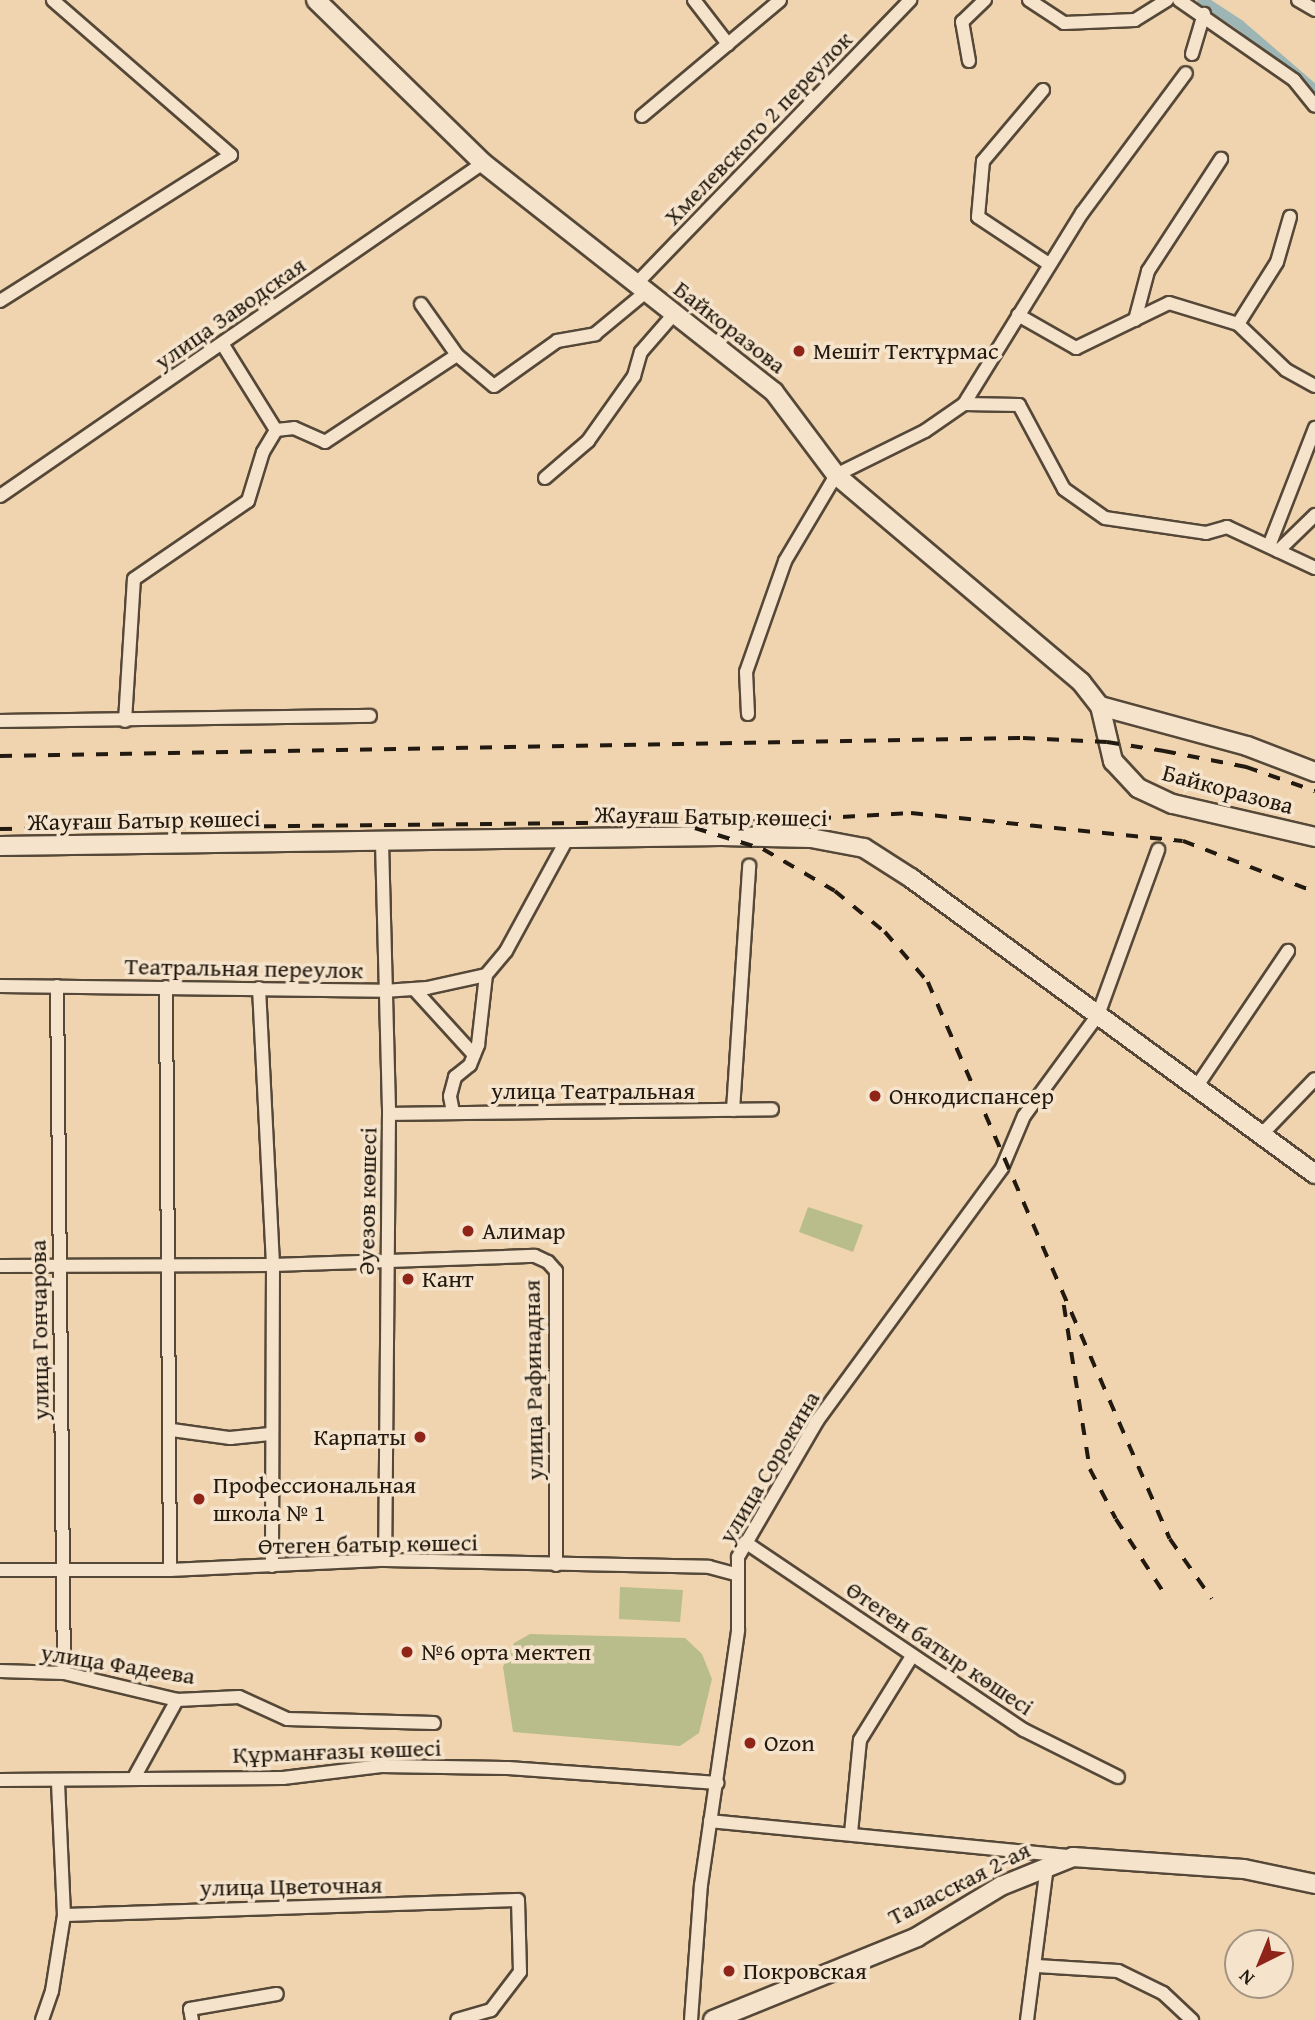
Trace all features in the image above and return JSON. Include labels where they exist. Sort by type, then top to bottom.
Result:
[{"type":"street","points":[[0,301],[231,155],[53,0]]},
{"type":"street","name":"Байкоразова","points":[[316,0],[483,163],[774,392],[836,475],[1081,682],[1100,706],[1113,761],[1138,788],[1173,804],[1315,837]]},
{"type":"street","points":[[694,0],[728,44]]},
{"type":"street","points":[[642,116],[780,0]]},
{"type":"street","name":"Хмелевского 2 переулок","points":[[457,355],[494,386],[557,341],[595,334],[910,0]]},
{"type":"street","points":[[969,61],[962,22],[985,0]]},
{"type":"street","points":[[1029,0],[1065,23],[1135,20],[1167,0]]},
{"type":"street","points":[[1179,0],[1294,80],[1315,106]]},
{"type":"street","points":[[1298,0],[1315,10]]},
{"type":"street","points":[[1192,54],[1204,15]]},
{"type":"street","points":[[747,714],[746,671],[785,561],[836,475],[925,430],[964,404],[1049,264],[1186,73]]},
{"type":"street","points":[[1043,90],[983,160],[978,217],[1049,264]]},
{"type":"street","points":[[1135,320],[1148,271],[1220,159]]},
{"type":"street","name":"улица Заводская","points":[[0,496],[223,345],[483,163]]},
{"type":"street","points":[[1238,324],[1277,262],[1290,217]]},
{"type":"street","points":[[1018,315],[1076,348],[1169,303],[1238,324],[1286,370],[1315,386]]},
{"type":"street","points":[[276,430],[294,428],[324,442],[457,355],[421,304]]},
{"type":"street","points":[[545,478],[587,441],[635,376],[641,352],[674,314]]},
{"type":"street","points":[[223,345],[276,430]]},
{"type":"street","points":[[964,404],[1018,405],[1064,489],[1105,518],[1206,533],[1227,527],[1315,568]]},
{"type":"street","points":[[1273,549],[1315,428]]},
{"type":"street","points":[[125,721],[134,579],[248,501],[263,452],[276,430]]},
{"type":"street","points":[[1273,549],[1315,515]]},
{"type":"street","name":"Байкоразова","points":[[1100,706],[1247,746],[1315,772]]},
{"type":"street","points":[[0,721],[370,716]]},
{"type":"street","name":"Жауғаш Батыр көшесі","points":[[0,846],[811,838],[863,848],[911,878],[1315,1174]]},
{"type":"street","points":[[486,975],[506,951],[567,839]]},
{"type":"street","name":"Әуезов көшесі","points":[[382,842],[389,1114],[385,1560]]},
{"type":"street","name":"улица Сорокина","points":[[691,2020],[710,1821],[738,1630],[735,1574],[745,1542],[817,1421],[1002,1168],[1024,1116],[1098,1015],[1158,850]]},
{"type":"street","points":[[733,1110],[749,866]]},
{"type":"street","points":[[1197,1086],[1288,951]]},
{"type":"street","name":"Театральная переулок","points":[[0,986],[384,991],[414,989],[486,975]]},
{"type":"street","name":"улица Театральная","points":[[453,1112],[450,1096],[455,1077],[474,1055],[486,975]]},
{"type":"street","name":"улица Гончарова","points":[[57,986],[64,1673]]},
{"type":"street","points":[[166,987],[166,1267],[172,1430],[170,1570]]},
{"type":"street","points":[[260,988],[273,1265],[270,1434],[272,1566]]},
{"type":"street","points":[[414,989],[474,1055]]},
{"type":"street","points":[[1262,1134],[1315,1079]]},
{"type":"street","name":"улица Театральная","points":[[389,1114],[772,1109]]},
{"type":"street","name":"улица Рафинадная","points":[[0,1266],[166,1267],[535,1256],[556,1271],[556,1565]]},
{"type":"street","points":[[172,1430],[230,1438],[270,1434]]},
{"type":"street","name":"Өтеген батыр көшесі","points":[[745,1542],[1024,1730],[1118,1777]]},
{"type":"street","name":"Өтеген батыр көшесі","points":[[0,1570],[170,1570],[385,1560],[709,1567],[735,1574]]},
{"type":"street","points":[[850,1833],[860,1740],[912,1656]]},
{"type":"street","name":"улица Фадеева","points":[[0,1671],[64,1673],[177,1700],[239,1697],[288,1719],[434,1723]]},
{"type":"street","points":[[135,1776],[177,1700]]},
{"type":"street","name":"Құрманғазы көшесі","points":[[0,1780],[58,1781],[135,1776],[282,1777],[405,1766],[535,1769],[717,1783]]},
{"type":"street","points":[[42,2020],[52,1991],[64,1915],[58,1781]]},
{"type":"street","points":[[710,1821],[1073,1857],[1244,1869],[1315,1884]]},
{"type":"street","name":"Таласская 2-ая","points":[[713,2020],[916,1937],[1001,1886],[1047,1865],[1073,1857]]},
{"type":"street","points":[[1027,2020],[1037,1966],[1047,1865]]},
{"type":"street","name":"улица Цветочная","points":[[64,1915],[518,1900],[520,1972],[491,2010],[457,2020]]},
{"type":"street","points":[[1037,1966],[1118,1971],[1163,1993],[1192,2020]]},
{"type":"street","points":[[192,2020],[190,2009],[277,1994]]},
{"type":"green space","points":[[808,1207],[863,1225],[853,1252],[799,1232]]},
{"type":"green space","points":[[620,1587],[683,1590],[680,1622],[619,1619]]},
{"type":"green space","points":[[530,1634],[685,1638],[702,1654],[712,1679],[699,1733],[680,1746],[513,1732],[503,1667],[514,1643]]},
{"type":"waterway","points":[[1202,0],[1240,25],[1315,90]]},
{"type":"railway","points":[[0,756],[1023,738],[1107,742],[1164,751],[1246,767],[1315,791]]},
{"type":"railway","points":[[0,829],[771,821],[911,813],[1183,841],[1315,892]]},
{"type":"railway","points":[[695,828],[763,849],[835,891],[885,932],[928,982],[1170,1539],[1212,1599]]},
{"type":"railway","points":[[1064,1305],[1090,1469],[1116,1519],[1164,1593]]},
{"type":"place","name":"Мешіт Тектұрмас","points":[[799,351]]},
{"type":"place","name":"Онкодиспансер","points":[[875,1096]]},
{"type":"place","name":"Алимар","points":[[468,1231]]},
{"type":"place","name":"Кант","points":[[408,1279]]},
{"type":"place","name":"Карпаты","points":[[420,1437]]},
{"type":"place","name":"Профессиональная школа № 1","points":[[199,1499]]},
{"type":"place","name":"№6 орта мектеп","points":[[407,1652]]},
{"type":"place","name":"Ozon","points":[[750,1743]]},
{"type":"place","name":"Покровская","points":[[729,1971]]}]
